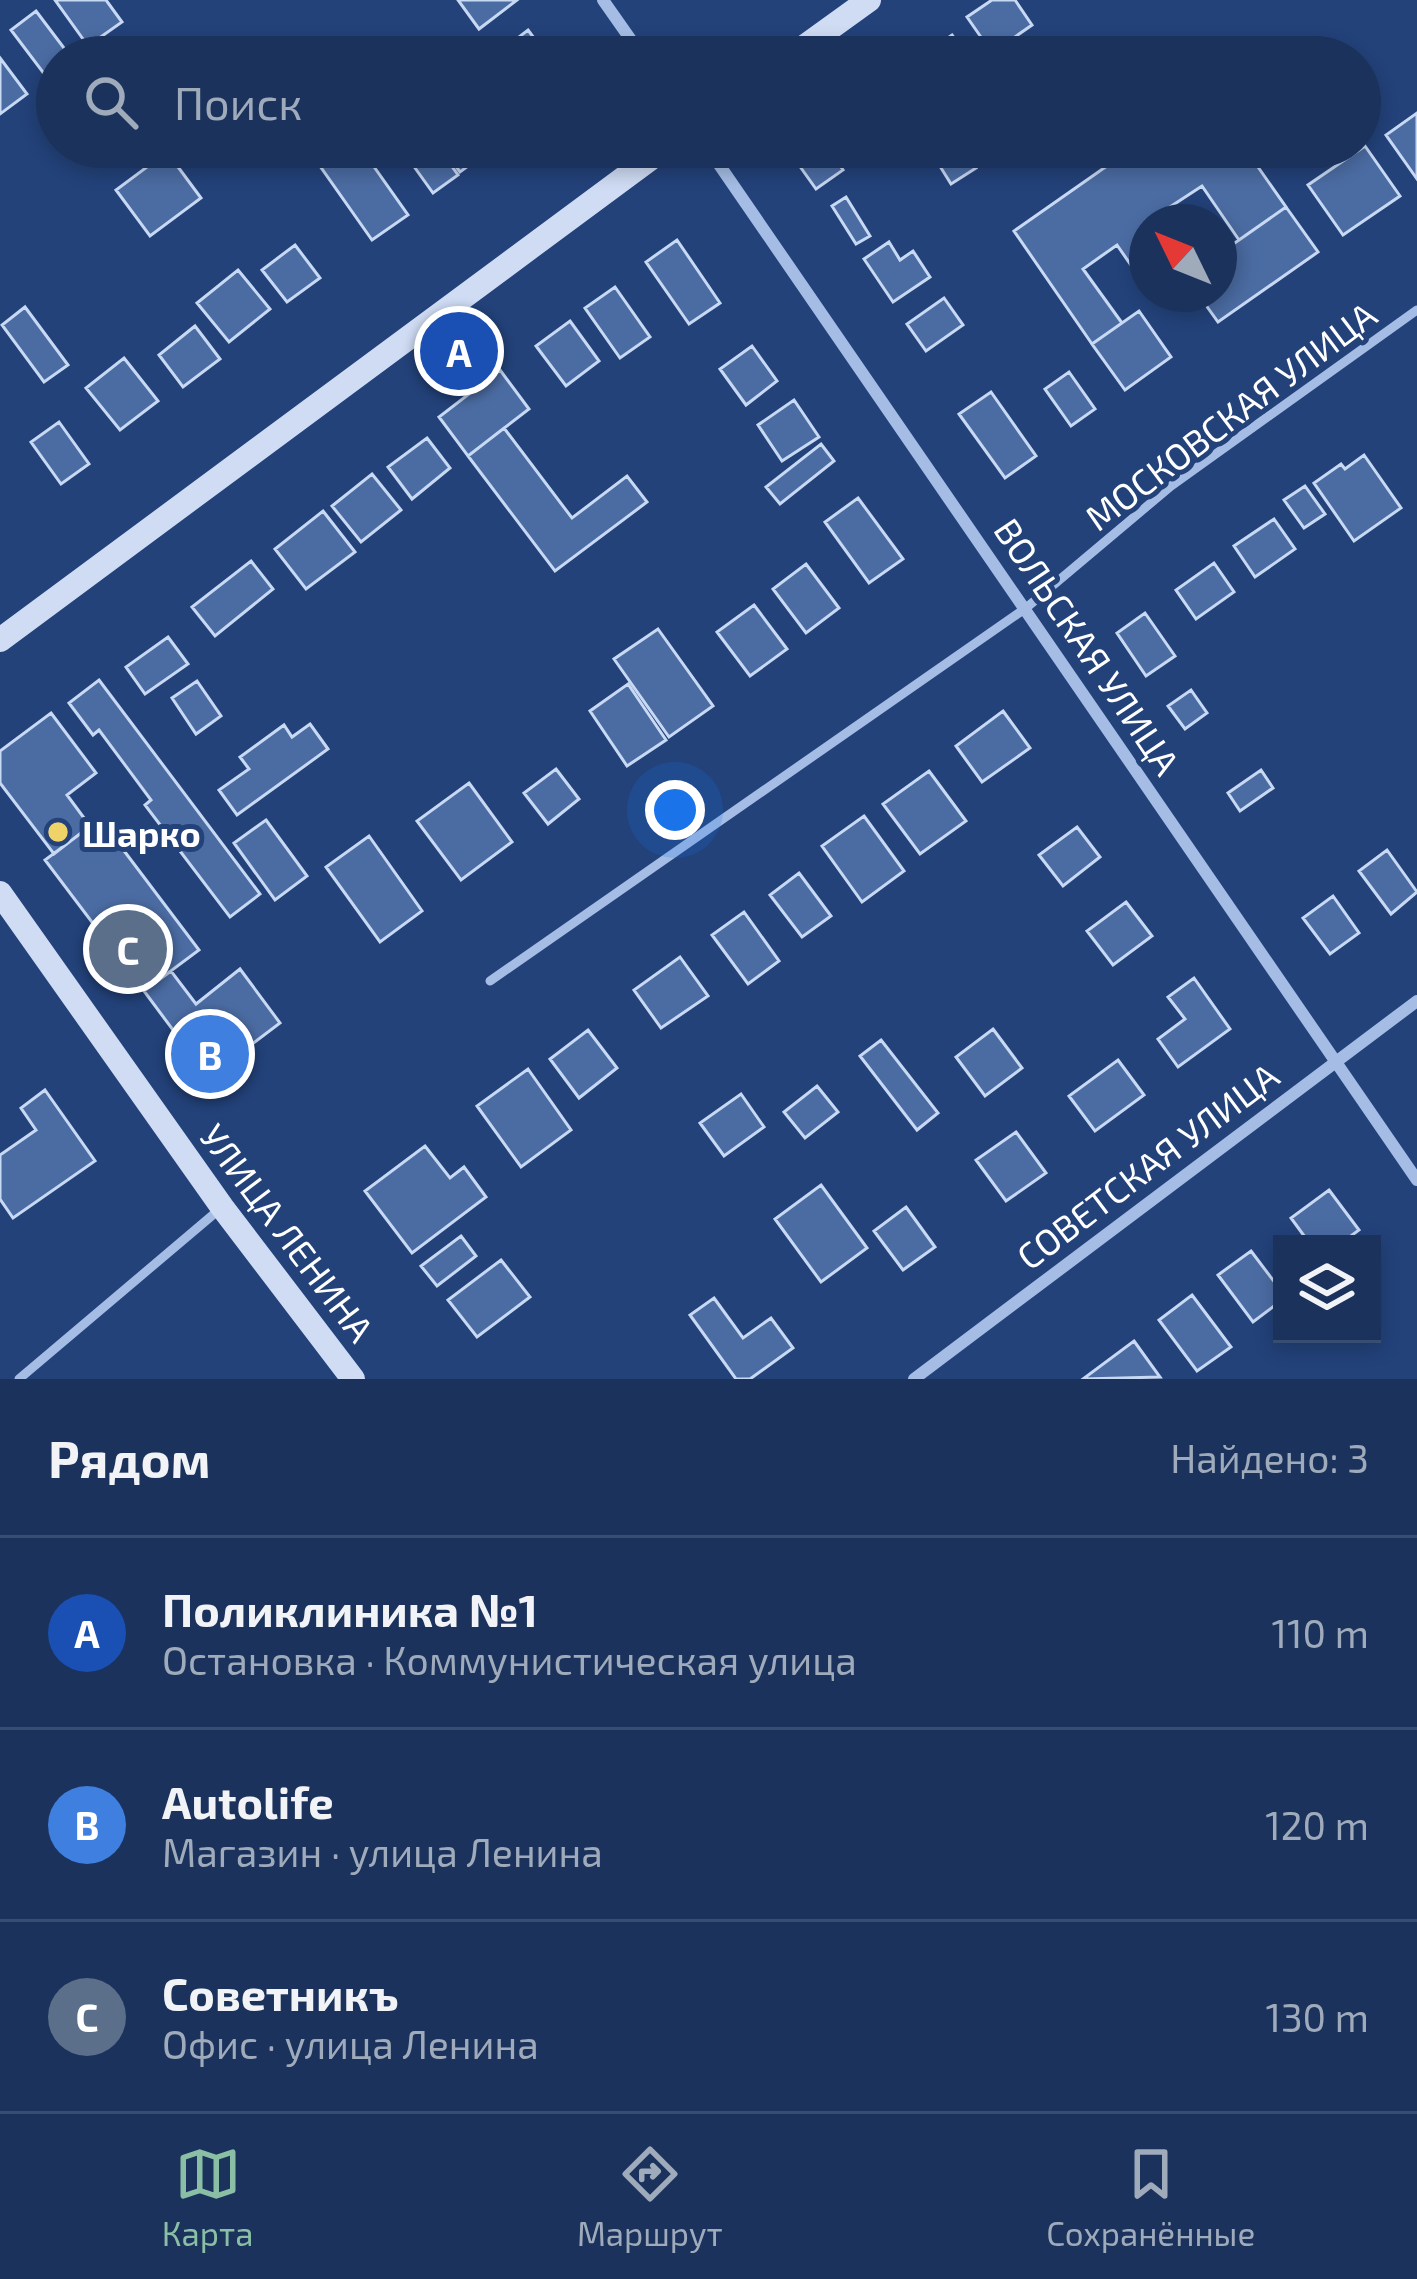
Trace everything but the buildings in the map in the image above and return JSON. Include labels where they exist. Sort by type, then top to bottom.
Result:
[{"type":"main road","points":[[819,36],[869,0]]},
{"type":"main road","points":[[0,640],[638,168]]},
{"type":"main road","name":"УЛИЦА ЛЕНИНА","points":[[0,893],[222,1207],[353,1379]]},
{"type":"street","points":[[603,0],[628,36]]},
{"type":"street","name":"ВОЛЬСКАЯ УЛИЦА","points":[[722,168],[1417,1180]]},
{"type":"street","name":"СОВЕТСКАЯ УЛИЦА","points":[[914,1379],[1417,1000]]},
{"type":"lane","name":"МОСКОВСКАЯ УЛИЦА","points":[[490,981],[1026,608],[1171,486],[1417,310]]},
{"type":"lane","points":[[19,1379],[222,1207]]},
{"type":"place","name":"Поликлиника №1","points":[[459,351]]},
{"type":"place","name":"Шарко","points":[[58,832]]},
{"type":"place","name":"Советникъ","points":[[128,949]]},
{"type":"place","name":"Autolife","points":[[210,1054]]}]
